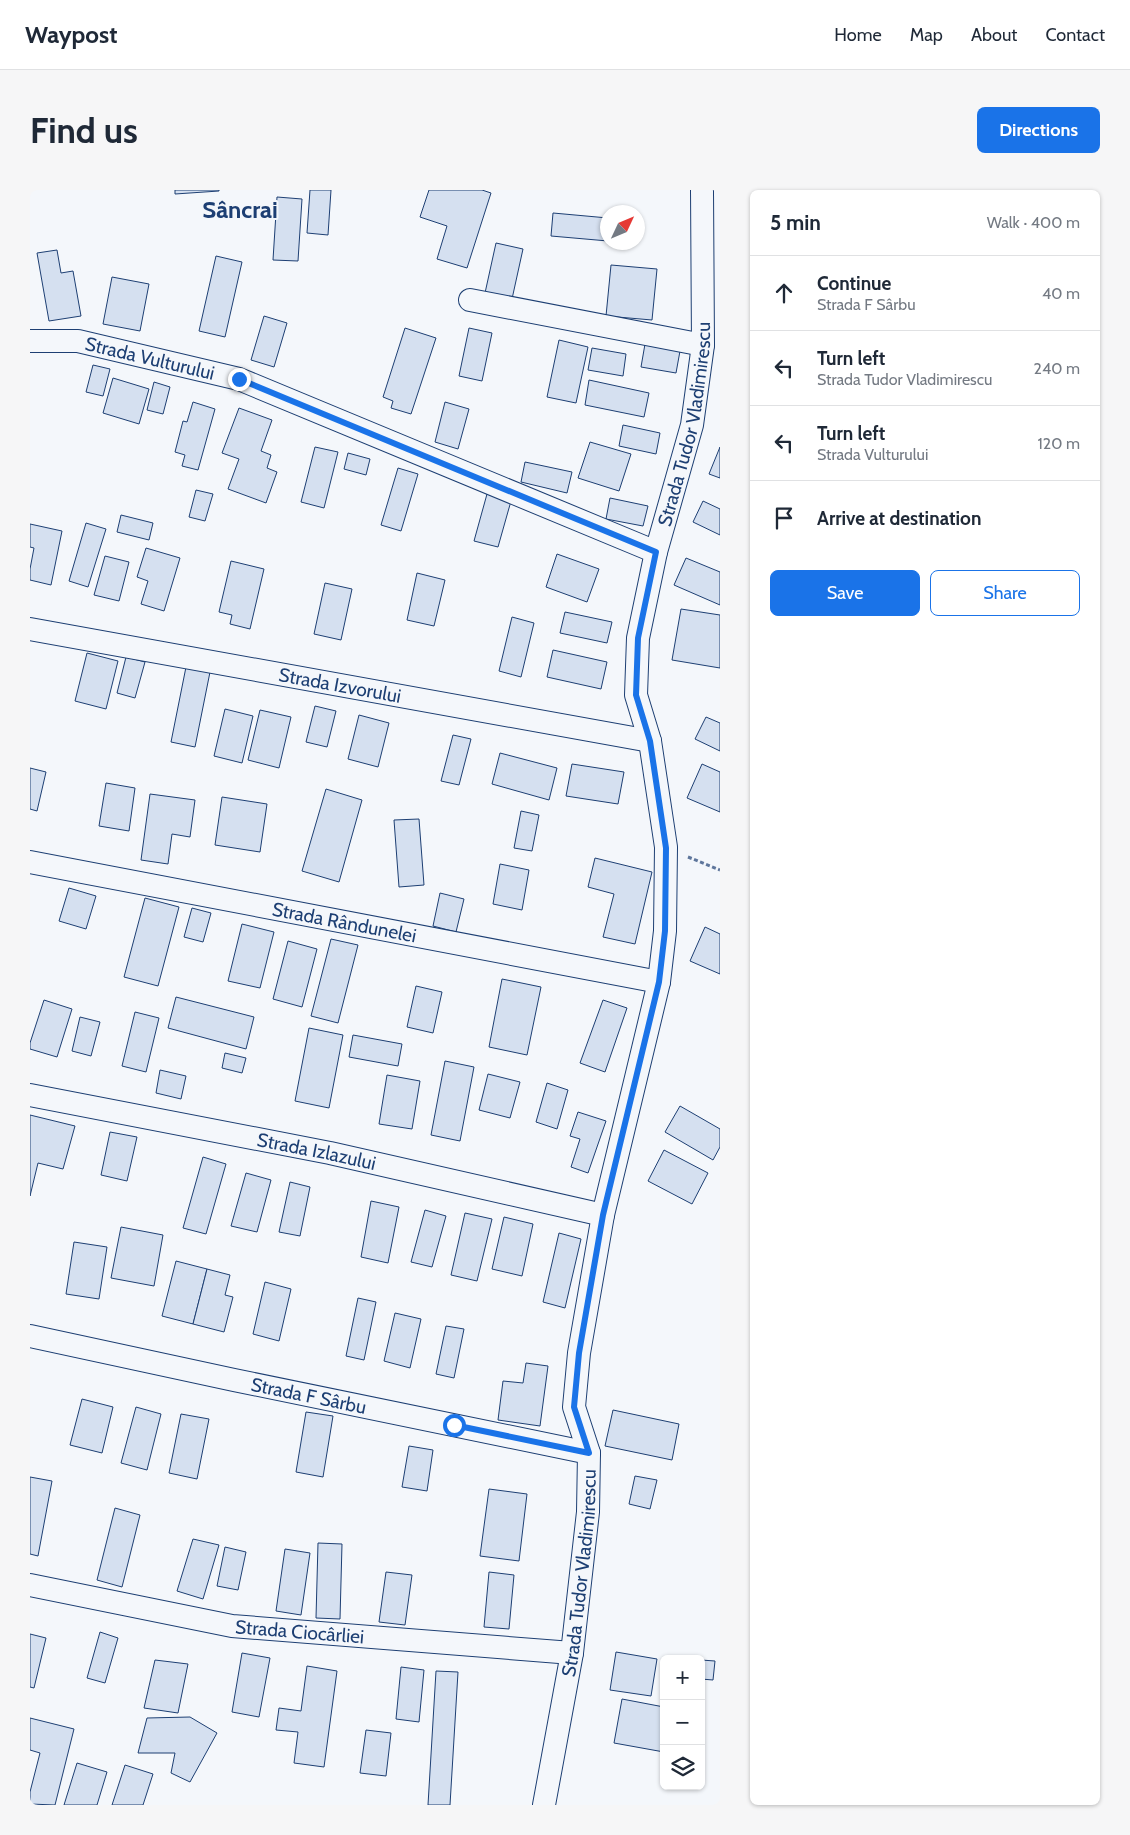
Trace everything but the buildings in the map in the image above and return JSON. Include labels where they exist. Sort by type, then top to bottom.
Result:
[{"type":"street","name":"Strada Tudor Vladimirescu","points":[[544,1805],[572,1653],[588,1512],[589,1453],[574,1407],[579,1353],[603,1215],[659,982],[665,931],[666,848],[650,741],[636,695],[638,638],[656,552],[692,425],[704,345],[702,190]]},
{"type":"street","points":[[470,300],[704,345]]},
{"type":"street","name":"Strada Vulturului","points":[[30,341],[78,341],[239,379],[656,552]]},
{"type":"street","name":"Strada Izvorului","points":[[30,629],[650,741]]},
{"type":"street","name":"Strada Rândunelei","points":[[30,862],[659,982]]},
{"type":"street","name":"Strada Izlazului","points":[[30,1095],[330,1154],[603,1215]]},
{"type":"street","name":"Strada F Sârbu","points":[[30,1336],[589,1453]]},
{"type":"street","name":"Strada Ciocârliei","points":[[30,1585],[232,1626],[572,1653]]},
{"type":"path","points":[[666,848],[720,870]]},
{"type":"district","name":"Sâncrai","points":[[240,210]]},
{"type":"route","points":[[239,379],[656,552],[638,638],[636,695],[650,741],[666,848],[665,931],[659,982],[603,1215],[579,1353],[574,1407],[589,1453],[454,1425]]}]
